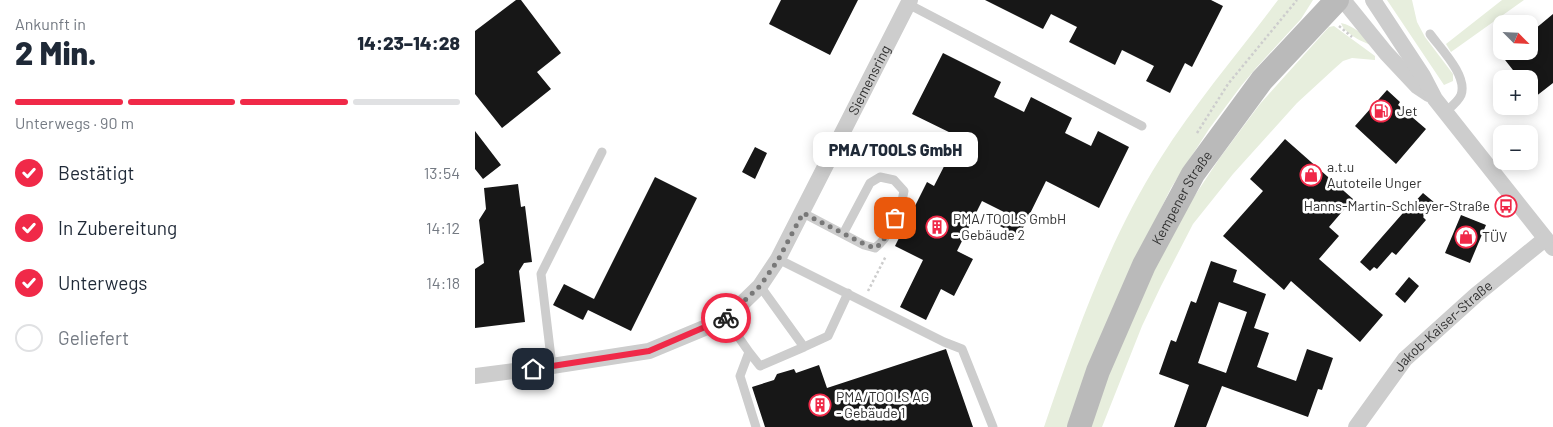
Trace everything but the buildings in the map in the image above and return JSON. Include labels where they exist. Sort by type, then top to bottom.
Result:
[{"type":"main road","name":"Kempener Straße","points":[[1079,427],[1098,371],[1144,264],[1193,174],[1262,80],[1337,0]]},
{"type":"street","points":[[1343,0],[1386,53],[1417,86],[1435,99]]},
{"type":"street","points":[[1373,0],[1423,76],[1435,99],[1549,243]]},
{"type":"street","name":"Siemensring","points":[[475,376],[649,351],[726,319],[760,286],[778,260],[909,2]]},
{"type":"street","name":"Jakob-Kaiser-Straße","points":[[1356,427],[1405,359],[1476,294],[1549,243]]},
{"type":"lane","points":[[909,2],[1142,126]]},
{"type":"lane","points":[[1430,34],[1461,78],[1462,94],[1445,112]]},
{"type":"lane","points":[[552,366],[541,274],[602,152]]},
{"type":"lane","points":[[803,213],[843,234],[875,248],[882,243],[901,206],[904,191],[894,180],[880,177],[870,183],[843,234]]},
{"type":"lane","points":[[778,260],[944,342],[962,349],[993,427]]},
{"type":"lane","points":[[760,286],[804,347]]},
{"type":"lane","points":[[726,319],[759,366],[828,336],[848,294]]},
{"type":"lane","points":[[749,352],[740,376],[756,427]]},
{"type":"path","points":[[863,302],[890,247],[882,243]]},
{"type":"green space","points":[[1278,0],[1313,0],[1301,19],[1241,86],[1209,129],[1171,188],[1123,286],[1068,427],[1044,427],[1094,290],[1108,256],[1141,191],[1188,118]]},
{"type":"green space","points":[[1387,0],[1412,0],[1417,22],[1425,37],[1453,74],[1453,81],[1444,85]]},
{"type":"green space","points":[[1502,0],[1524,0],[1503,15],[1493,15],[1493,22],[1451,52],[1446,44]]},
{"type":"green space","points":[[1341,23],[1358,31],[1371,45],[1357,39]]},
{"type":"green space","points":[[1334,26],[1375,56],[1375,60],[1352,58],[1343,61],[1334,69],[1297,103],[1233,174],[1193,224],[1142,326],[1102,427],[1087,427],[1129,320],[1182,215],[1219,159],[1260,104],[1329,27]]},
{"type":"way so far","points":[[726,318],[760,286],[778,260],[803,213],[875,248],[882,243],[895,218]]},
{"type":"place","name":"Jet","points":[[1381,111]]},
{"type":"place","name":"a.t.u Autoteile Unger","points":[[1311,175]]},
{"type":"place","name":"Hanns-Martin-Schleyer-Straße","points":[[1506,206]]},
{"type":"place","name":"PMA/TOOLS GmbH","points":[[895,218]]},
{"type":"place","name":"PMA/TOOLS GmbH - Gebäude 2","points":[[937,227]]},
{"type":"place","name":"TÜV","points":[[1466,237]]},
{"type":"place","name":"PMA/TOOLS AG - Gebäude 1","points":[[820,405]]},
{"type":"route","points":[[533,369],[649,351],[726,318]]}]
